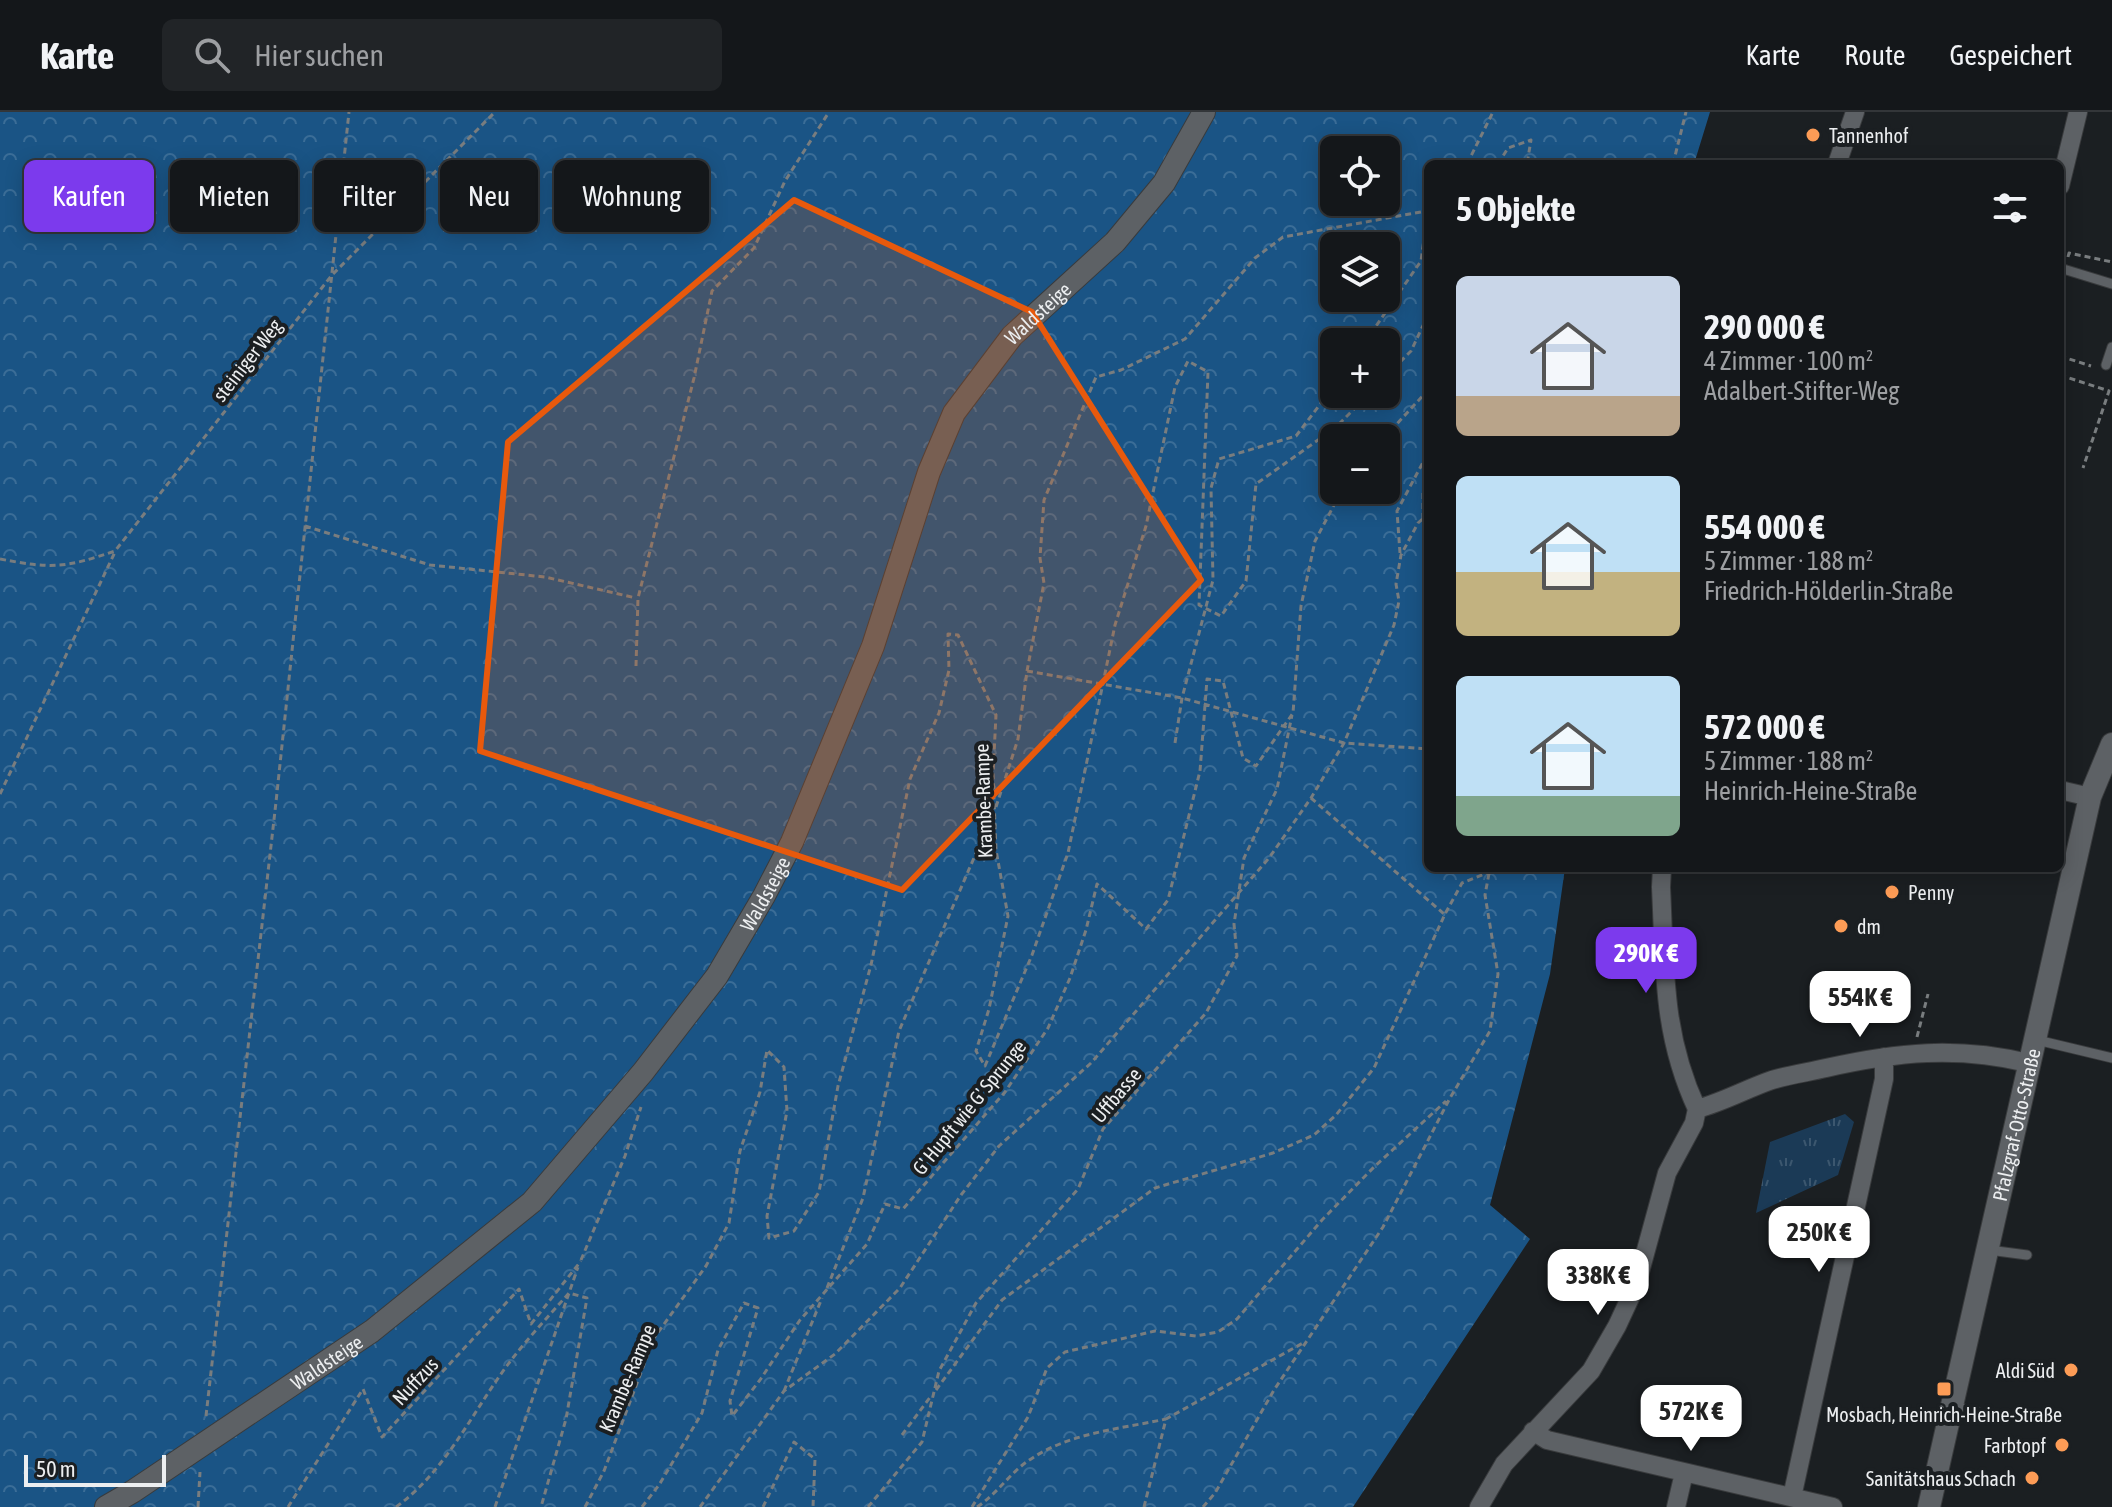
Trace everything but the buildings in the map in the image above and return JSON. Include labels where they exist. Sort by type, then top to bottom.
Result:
[{"type":"street","name":"Waldsteige","points":[[106,1507],[372,1331],[532,1202],[643,1072],[717,976],[792,842],[873,646],[929,472],[954,413],[1012,336],[1115,242],[1164,183],[1204,112]]},
{"type":"street","points":[[1838,160],[1855,112]]},
{"type":"street","points":[[2064,170],[2078,112]]},
{"type":"street","name":"Pfalzgraf-Otto-Straße","points":[[1929,1507],[2090,797],[2112,744]]},
{"type":"street","points":[[2064,791],[2090,797]]},
{"type":"street","points":[[1479,1507],[1504,1464],[1591,1371],[1617,1326],[1637,1283],[1667,1173],[1694,1123],[1697,1109],[1678,1063],[1668,1020],[1662,872]]},
{"type":"street","points":[[1697,1109],[1718,1104],[1773,1080],[1884,1057],[1942,1051],[1991,1054],[2028,1063]]},
{"type":"street","points":[[1792,1497],[1884,1079],[1884,1057]]},
{"type":"street","points":[[1533,1431],[1547,1440],[1833,1507]]},
{"type":"street","points":[[1676,1507],[1684,1473]]},
{"type":"lane","points":[[2064,270],[2112,284]]},
{"type":"lane","points":[[2106,365],[2112,347]]},
{"type":"lane","points":[[2034,1039],[2112,1058]]},
{"type":"lane","points":[[1989,1250],[2027,1255]]},
{"type":"lane","points":[[1952,1406],[1991,1415]]},
{"type":"lane","points":[[1938,1473],[1975,1482]]},
{"type":"path","points":[[198,1507],[202,1446],[239,1133],[349,112]]},
{"type":"path","name":"steiniger Weg","points":[[0,794],[115,551],[332,275],[495,112]]},
{"type":"path","points":[[636,666],[638,598],[694,378],[712,291],[754,248],[785,181],[829,112]]},
{"type":"path","points":[[1469,160],[1493,112]]},
{"type":"path","points":[[1674,160],[1686,112]]},
{"type":"path","points":[[1500,160],[1508,148],[1531,140],[1528,160]]},
{"type":"path","points":[[700,1507],[784,1391],[863,1198],[899,1031],[995,810],[1018,739],[1044,583],[1040,558],[1044,500],[1096,377],[1121,370],[1185,339],[1255,258],[1283,237],[1424,211]]},
{"type":"path","points":[[1375,328],[1421,261],[1424,236]]},
{"type":"path","points":[[2064,264],[2069,253],[2112,262]]},
{"type":"path","points":[[1400,362],[1411,351],[1424,323]]},
{"type":"path","points":[[2064,357],[2093,367],[2106,365]]},
{"type":"path","name":"Krambe-Rampe","points":[[585,1507],[604,1471],[654,1338],[706,1266],[729,1223],[740,1151],[760,1092],[767,1050],[784,1067],[787,1111],[767,1216],[769,1238],[794,1231],[819,1192],[838,1086],[871,965],[910,779],[939,713],[946,684],[949,670],[948,634],[958,635],[996,715],[996,850],[1008,916],[989,1009],[976,1051],[985,1066],[1032,955],[1068,853],[1115,625],[1146,526],[1175,387],[1188,361],[1208,372],[1199,605],[1204,608]]},
{"type":"path","points":[[2064,376],[2109,391],[2083,468]]},
{"type":"path","points":[[1397,424],[1424,394]]},
{"type":"path","points":[[1175,743],[1182,698],[1213,580],[1211,488],[1219,459],[1296,436],[1320,404]]},
{"type":"path","points":[[1204,608],[1221,616],[1246,581],[1256,484],[1335,428],[1355,408]]},
{"type":"path","points":[[784,1391],[835,1354],[900,1288],[961,1195],[999,1146],[1091,1063],[1269,858],[1311,798],[1344,743],[1394,625],[1399,601],[1396,584],[1401,555],[1397,511],[1424,460]]},
{"type":"path","points":[[1401,555],[1423,519],[1424,490]]},
{"type":"path","points":[[1205,704],[1207,679],[1223,681],[1243,758],[1256,766],[1287,726],[1293,713],[1301,606],[1315,541],[1335,504]]},
{"type":"path","points":[[305,526],[430,565],[545,577],[638,598]]},
{"type":"path","points":[[0,559],[40,567],[70,566],[115,551]]},
{"type":"path","points":[[1027,671],[1182,698],[1344,743],[1424,749]]},
{"type":"path","name":"G' Hupft wie G' Sprunge","points":[[642,1507],[659,1485],[702,1413],[718,1350],[744,1303],[758,1308],[730,1401],[732,1416],[800,1320],[867,1244],[885,1204],[903,1209],[1005,1092],[1048,1028],[1074,966],[1097,884],[1146,929],[1168,900],[1200,771],[1205,704]]},
{"type":"path","name":"Uffbasse","points":[[868,1507],[922,1442],[939,1371],[976,1303],[1078,1189],[1103,1129],[1206,1013],[1237,956],[1234,924],[1244,858],[1277,789],[1287,726]]},
{"type":"path","points":[[1311,798],[1445,914]]},
{"type":"path","points":[[902,1435],[1002,1300],[1155,1188],[1273,1153],[1314,1135],[1336,1115],[1374,1068],[1462,883],[1484,872]]},
{"type":"path","points":[[1203,1507],[1215,1493],[1274,1390],[1383,1227],[1450,1098],[1490,1031],[1498,974],[1485,895],[1488,872]]},
{"type":"path","points":[[1916,1042],[1928,994]]},
{"type":"path","points":[[495,1507],[569,1293],[625,1156],[646,1090],[643,1072]]},
{"type":"path","points":[[974,1507],[1028,1417],[1047,1368],[1065,1352],[1155,1331],[1196,1336],[1218,1332],[1237,1319],[1322,1220],[1364,1177],[1450,1098]]},
{"type":"path","name":"Nuffzus","points":[[288,1507],[363,1389],[382,1437],[519,1289],[531,1324],[581,1261]]},
{"type":"path","points":[[396,1507],[419,1491],[457,1442],[509,1363],[569,1293]]},
{"type":"path","name":"Krambe-Rampe","points":[[541,1507],[566,1419],[587,1298],[569,1293]]},
{"type":"path","points":[[974,1507],[995,1495],[1026,1462],[1059,1443],[1166,1419],[1307,1341]]},
{"type":"path","points":[[1144,1507],[1166,1419]]},
{"type":"path","points":[[763,1507],[794,1442],[815,1459],[813,1507]]},
{"type":"highlighted area","points":[[794,200],[1032,312],[1201,580],[902,890],[480,751],[508,442]]},
{"type":"green space","points":[[0,112],[1710,112],[1695,160],[1424,160],[1424,872],[1564,872],[1550,974],[1490,1205],[1530,1239],[1353,1507],[0,1507]]},
{"type":"green space","points":[[1845,1114],[1854,1122],[1838,1175],[1756,1213],[1770,1142]]},
{"type":"place","name":"Tannenhof","points":[[1813,135]]},
{"type":"place","name":"Penny","points":[[1892,892]]},
{"type":"place","name":"dm","points":[[1841,926]]},
{"type":"place","name":"Aldi Süd","points":[[2071,1370]]},
{"type":"place","name":"Mosbach, Heinrich-Heine-Straße","points":[[1944,1389]]},
{"type":"place","name":"Farbtopf","points":[[2062,1445]]},
{"type":"place","name":"Sanitätshaus Schach","points":[[2032,1478]]}]
